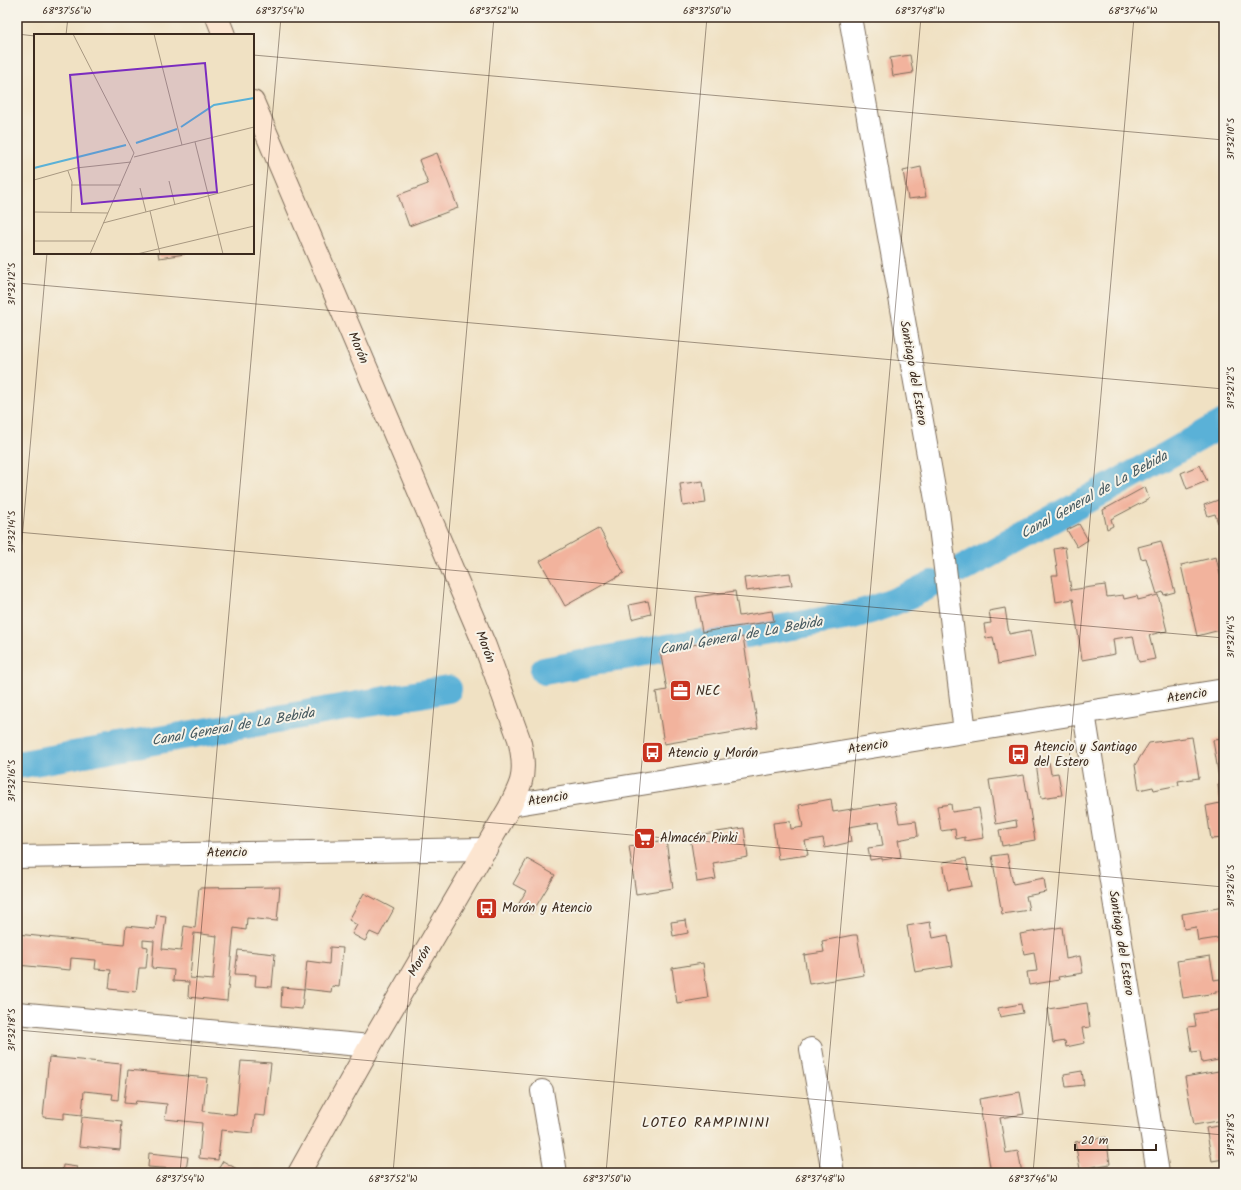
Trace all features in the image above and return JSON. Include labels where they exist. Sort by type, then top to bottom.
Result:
[{"type":"street","points":[[217,17],[224,34]]},
{"type":"street","name":"Santiago del Estero","points":[[850,17],[938,511],[965,732]]},
{"type":"street","name":"Morón","points":[[254,104],[485,646],[522,753],[521,781],[511,805],[370,1046],[298,1173]]},
{"type":"street","name":"Atencio","points":[[511,805],[1224,690]]},
{"type":"street","name":"Santiago del Estero","points":[[1084,713],[1158,1173]]},
{"type":"street","name":"Atencio","points":[[17,857],[486,849]]},
{"type":"street","points":[[17,1013],[370,1046]]},
{"type":"street","points":[[811,1049],[833,1173]]},
{"type":"street","points":[[542,1091],[556,1173]]},
{"type":"building","points":[[910,55],[913,73],[893,76],[890,58]]},
{"type":"building","points":[[437,153],[458,208],[409,226],[398,195],[428,184],[419,160]]},
{"type":"building","points":[[921,167],[926,197],[908,199],[903,171]]},
{"type":"building","points":[[158,254],[185,254],[159,258]]},
{"type":"building","points":[[1200,465],[1207,481],[1187,489],[1181,473]]},
{"type":"building","points":[[703,481],[706,503],[683,506],[680,484]]},
{"type":"building","points":[[1145,487],[1149,499],[1111,519],[1113,526],[1107,529],[1103,510]]},
{"type":"building","points":[[1224,498],[1224,531],[1221,532],[1215,514],[1208,516],[1204,505]]},
{"type":"building","points":[[1079,524],[1088,540],[1077,547],[1067,530]]},
{"type":"building","points":[[599,528],[624,573],[565,606],[540,561]]},
{"type":"building","points":[[1161,541],[1175,592],[1164,595],[1163,592],[1157,594],[1146,558],[1141,559],[1138,547]]},
{"type":"building","points":[[1065,547],[1071,590],[1105,585],[1107,597],[1123,595],[1124,599],[1137,596],[1138,600],[1158,595],[1167,631],[1149,635],[1155,659],[1139,662],[1133,636],[1113,639],[1115,654],[1082,660],[1073,599],[1056,602],[1052,575],[1058,575],[1054,549]]},
{"type":"building","points":[[1216,557],[1224,591],[1224,629],[1197,636],[1181,565]]},
{"type":"building","points":[[790,573],[792,585],[746,591],[744,578]]},
{"type":"building","points":[[735,591],[739,616],[772,611],[774,621],[702,632],[696,597]]},
{"type":"building","points":[[648,601],[651,614],[632,619],[629,605]]},
{"type":"building","points":[[1005,608],[1009,634],[1030,630],[1035,657],[998,664],[993,637],[986,638],[984,624],[991,623],[989,611]]},
{"type":"building","points":[[743,637],[758,728],[664,744],[656,692],[667,690],[660,650]]},
{"type":"building","points":[[1192,737],[1199,778],[1178,781],[1179,785],[1154,790],[1153,787],[1139,790],[1135,765],[1149,743]]},
{"type":"building","points":[[1224,739],[1224,812],[1222,812],[1224,838],[1211,839],[1206,806],[1220,803],[1218,784],[1220,784],[1213,740]]},
{"type":"building","points":[[1049,762],[1051,774],[1058,773],[1062,795],[1041,798],[1036,763]]},
{"type":"building","points":[[1024,775],[1035,840],[1002,846],[999,830],[1017,827],[1016,820],[996,824],[989,780]]},
{"type":"building","points":[[831,799],[833,812],[895,802],[899,823],[916,821],[918,836],[898,840],[901,857],[870,860],[868,848],[883,846],[879,822],[849,827],[851,842],[825,848],[823,838],[805,841],[808,855],[778,859],[773,823],[790,821],[791,829],[803,827],[799,805]]},
{"type":"building","points":[[951,804],[952,812],[979,808],[984,838],[965,841],[965,837],[956,839],[955,829],[941,831],[937,806]]},
{"type":"building","points":[[744,828],[748,857],[713,863],[716,879],[697,882],[690,836]]},
{"type":"building","points":[[666,840],[673,888],[636,894],[629,846]]},
{"type":"building","points":[[1007,854],[1013,884],[1044,878],[1046,892],[1026,896],[1029,910],[1002,914],[992,856]]},
{"type":"building","points":[[966,858],[972,886],[948,890],[943,862]]},
{"type":"building","points":[[527,859],[555,875],[532,913],[518,905],[526,891],[513,884]]},
{"type":"building","points":[[280,887],[277,921],[247,918],[246,930],[234,928],[227,1001],[188,997],[189,982],[173,981],[174,970],[152,968],[154,941],[143,940],[143,946],[148,947],[146,968],[139,968],[136,992],[109,989],[111,970],[95,969],[96,960],[71,958],[70,970],[17,965],[17,934],[124,945],[126,926],[155,929],[157,915],[166,916],[162,949],[181,951],[184,926],[195,928],[199,888]],"holes":[[[194,933],[217,936],[213,980],[190,978]]]},
{"type":"building","points":[[364,893],[394,909],[379,936],[370,932],[365,941],[352,934],[357,925],[349,920]]},
{"type":"building","points":[[1224,907],[1224,937],[1198,941],[1196,927],[1184,929],[1182,914]]},
{"type":"building","points":[[686,920],[688,933],[673,936],[671,922]]},
{"type":"building","points":[[930,922],[933,938],[948,935],[953,966],[915,972],[907,926]]},
{"type":"building","points":[[1062,927],[1066,959],[1080,956],[1083,973],[1058,977],[1059,980],[1029,985],[1027,972],[1037,971],[1034,952],[1024,954],[1020,934]]},
{"type":"building","points":[[857,935],[864,975],[809,984],[804,955],[824,952],[822,941]]},
{"type":"building","points":[[330,947],[343,948],[339,987],[332,986],[331,992],[304,989],[307,961],[329,964]]},
{"type":"building","points":[[238,950],[275,954],[272,987],[255,986],[256,975],[235,974]]},
{"type":"building","points":[[1210,956],[1214,980],[1220,979],[1222,990],[1216,991],[1216,993],[1183,998],[1177,961]]},
{"type":"building","points":[[703,963],[708,998],[677,1003],[672,968]]},
{"type":"building","points":[[282,987],[304,989],[302,1009],[281,1007]]},
{"type":"building","points":[[1087,1003],[1090,1027],[1082,1028],[1085,1043],[1066,1047],[1065,1041],[1053,1043],[1048,1009]]},
{"type":"building","points":[[1021,1004],[1023,1013],[1000,1017],[998,1008]]},
{"type":"building","points":[[1224,1009],[1224,1059],[1202,1063],[1200,1051],[1192,1052],[1188,1027],[1196,1026],[1194,1014]]},
{"type":"building","points":[[49,1057],[121,1064],[118,1100],[112,1099],[113,1094],[84,1091],[82,1115],[64,1113],[64,1119],[43,1117]]},
{"type":"building","points":[[241,1061],[271,1063],[265,1116],[255,1115],[253,1133],[221,1130],[218,1160],[199,1158],[202,1123],[165,1119],[167,1104],[136,1101],[135,1104],[124,1103],[128,1070],[207,1078],[203,1111],[236,1115]]},
{"type":"building","points":[[1224,1070],[1224,1120],[1194,1125],[1185,1077]]},
{"type":"building","points":[[1082,1071],[1084,1085],[1066,1087],[1064,1074]]},
{"type":"building","points":[[1020,1092],[1024,1114],[1000,1118],[1006,1153],[1018,1151],[1022,1173],[991,1173],[979,1099]]},
{"type":"building","points":[[82,1117],[122,1121],[120,1150],[79,1146]]},
{"type":"building","points":[[1224,1125],[1224,1159],[1212,1161],[1206,1128]]},
{"type":"building","points":[[1106,1137],[1110,1164],[1080,1169],[1075,1142]]},
{"type":"building","points":[[149,1153],[188,1157],[186,1170],[148,1167]]},
{"type":"building","points":[[223,1161],[244,1173],[216,1173]]},
{"type":"building","points":[[63,1165],[77,1167],[76,1173],[62,1173]]},
{"type":"waterway","name":"Canal General de La Bebida","points":[[964,568],[1224,423]]},
{"type":"waterway","name":"Canal General de La Bebida","points":[[544,671],[850,616],[892,603],[932,584]]},
{"type":"waterway","name":"Canal General de La Bebida","points":[[17,765],[448,689]]},
{"type":"place","name":"NEC","points":[[680,691]]},
{"type":"place","name":"Atencio y Morón","points":[[652,753]]},
{"type":"place","name":"Atencio y Santiago del Estero","points":[[1019,754]]},
{"type":"place","name":"Almacén Pinki","points":[[645,838]]},
{"type":"place","name":"Morón y Atencio","points":[[487,908]]},
{"type":"district","name":"LOTEO RAMPININI","points":[[706,1123]]}]
